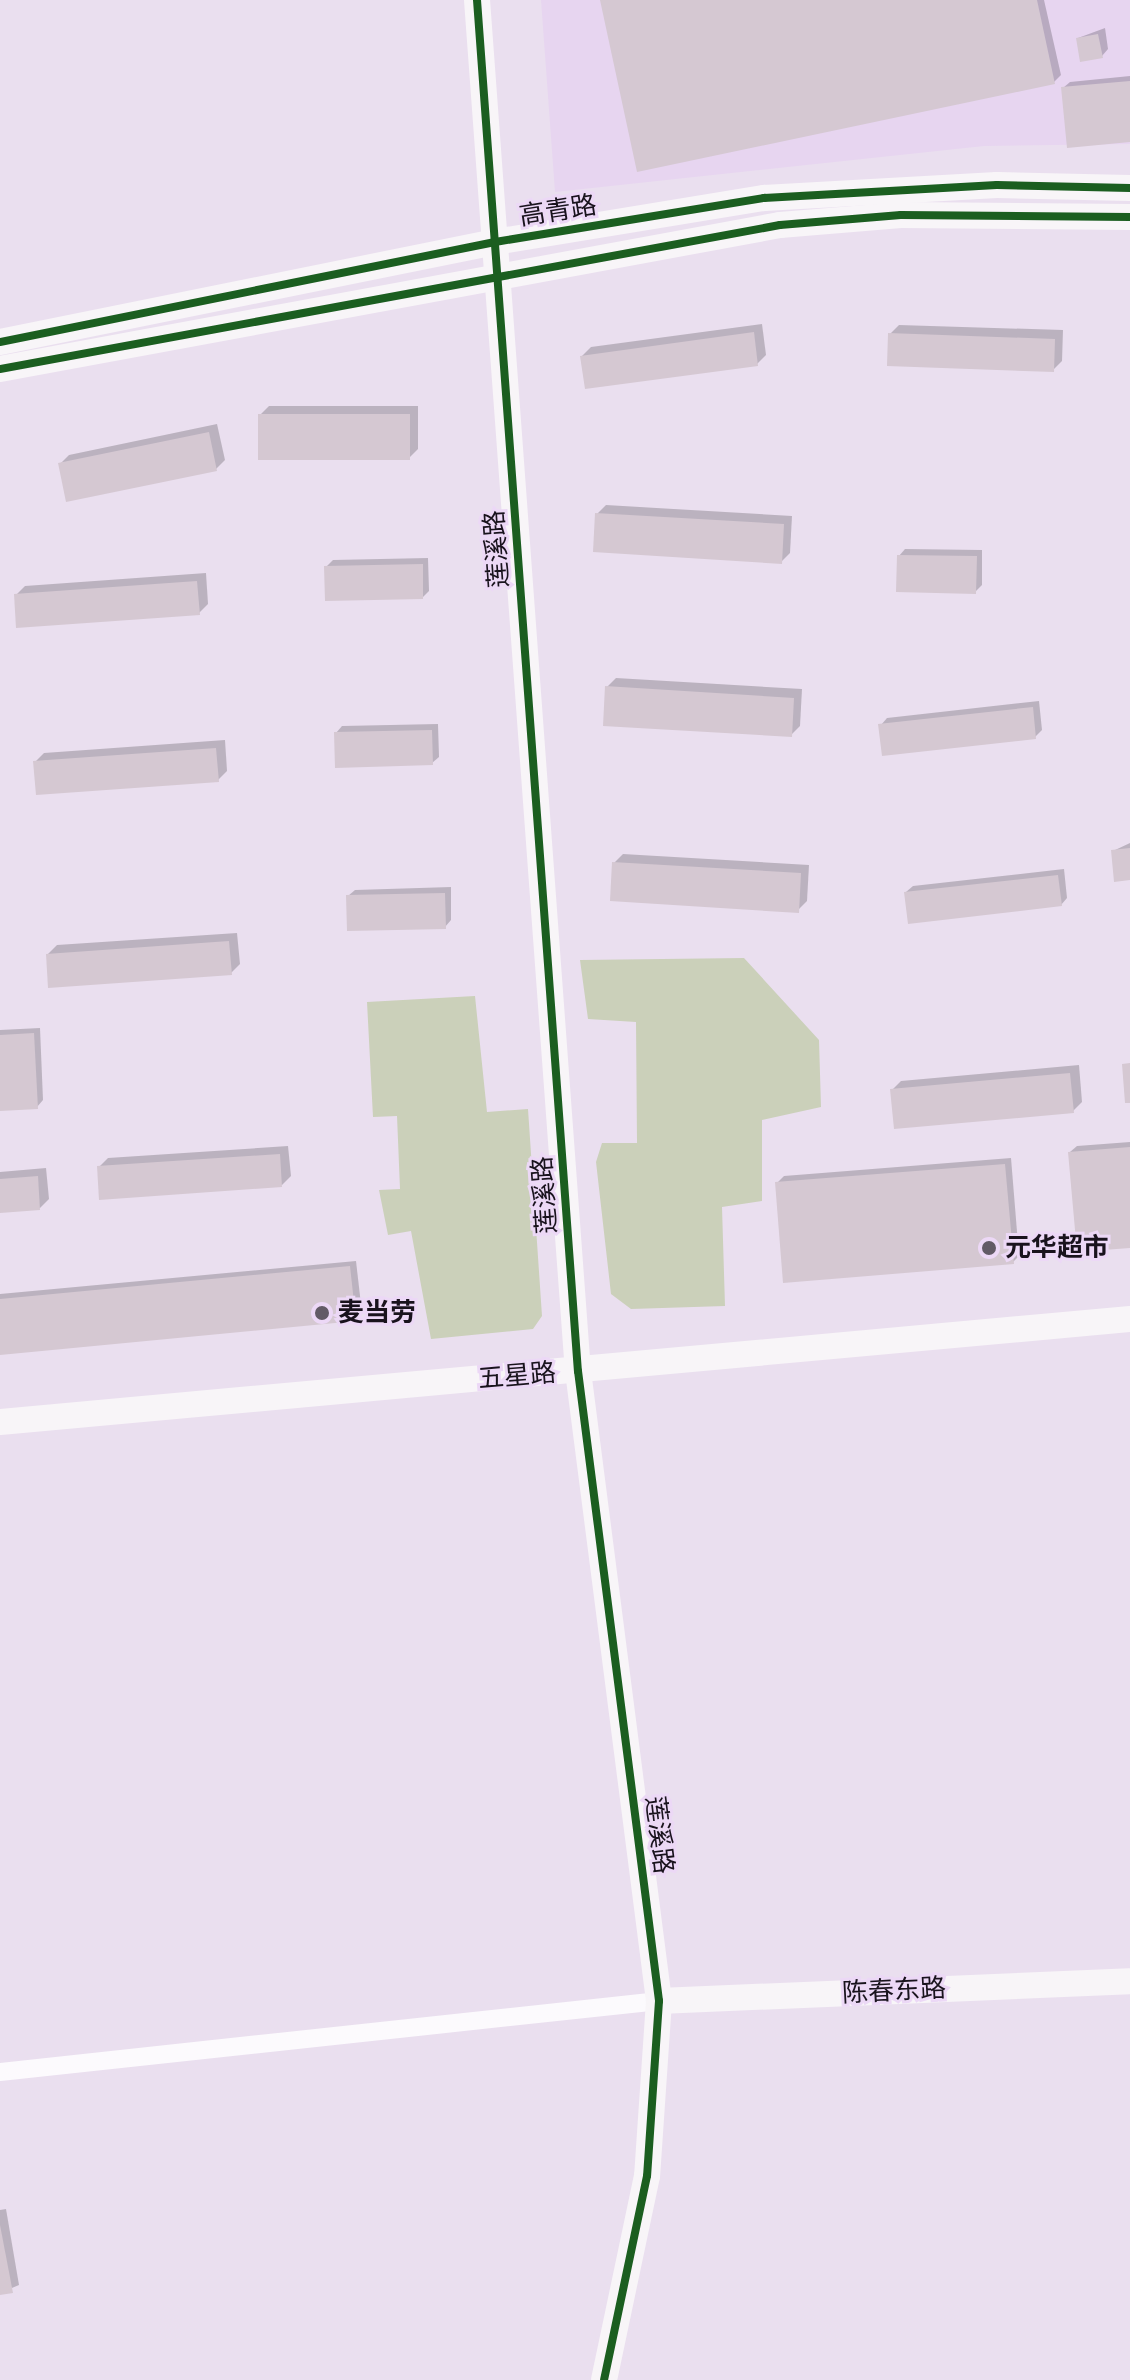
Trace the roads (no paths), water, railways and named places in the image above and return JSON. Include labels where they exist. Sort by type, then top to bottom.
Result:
[{"type":"street","name":"莲溪路","points":[[477,0],[578,1371],[659,2001],[647,2176],[604,2380]]},
{"type":"street","name":"高青路","points":[[0,342],[495,242],[764,198],[997,185],[1130,188]]},
{"type":"street","name":"高青路","points":[[0,369],[780,225],[901,215],[1130,217]]},
{"type":"street","name":"五星路","points":[[0,1422],[1130,1319]]},
{"type":"street","name":"陈春东路","points":[[659,2001],[1130,1981]]},
{"type":"street","points":[[0,2072],[659,2001]]},
{"type":"place","name":"元华超市","points":[[989,1248]]},
{"type":"place","name":"麦当劳","points":[[322,1313]]}]
